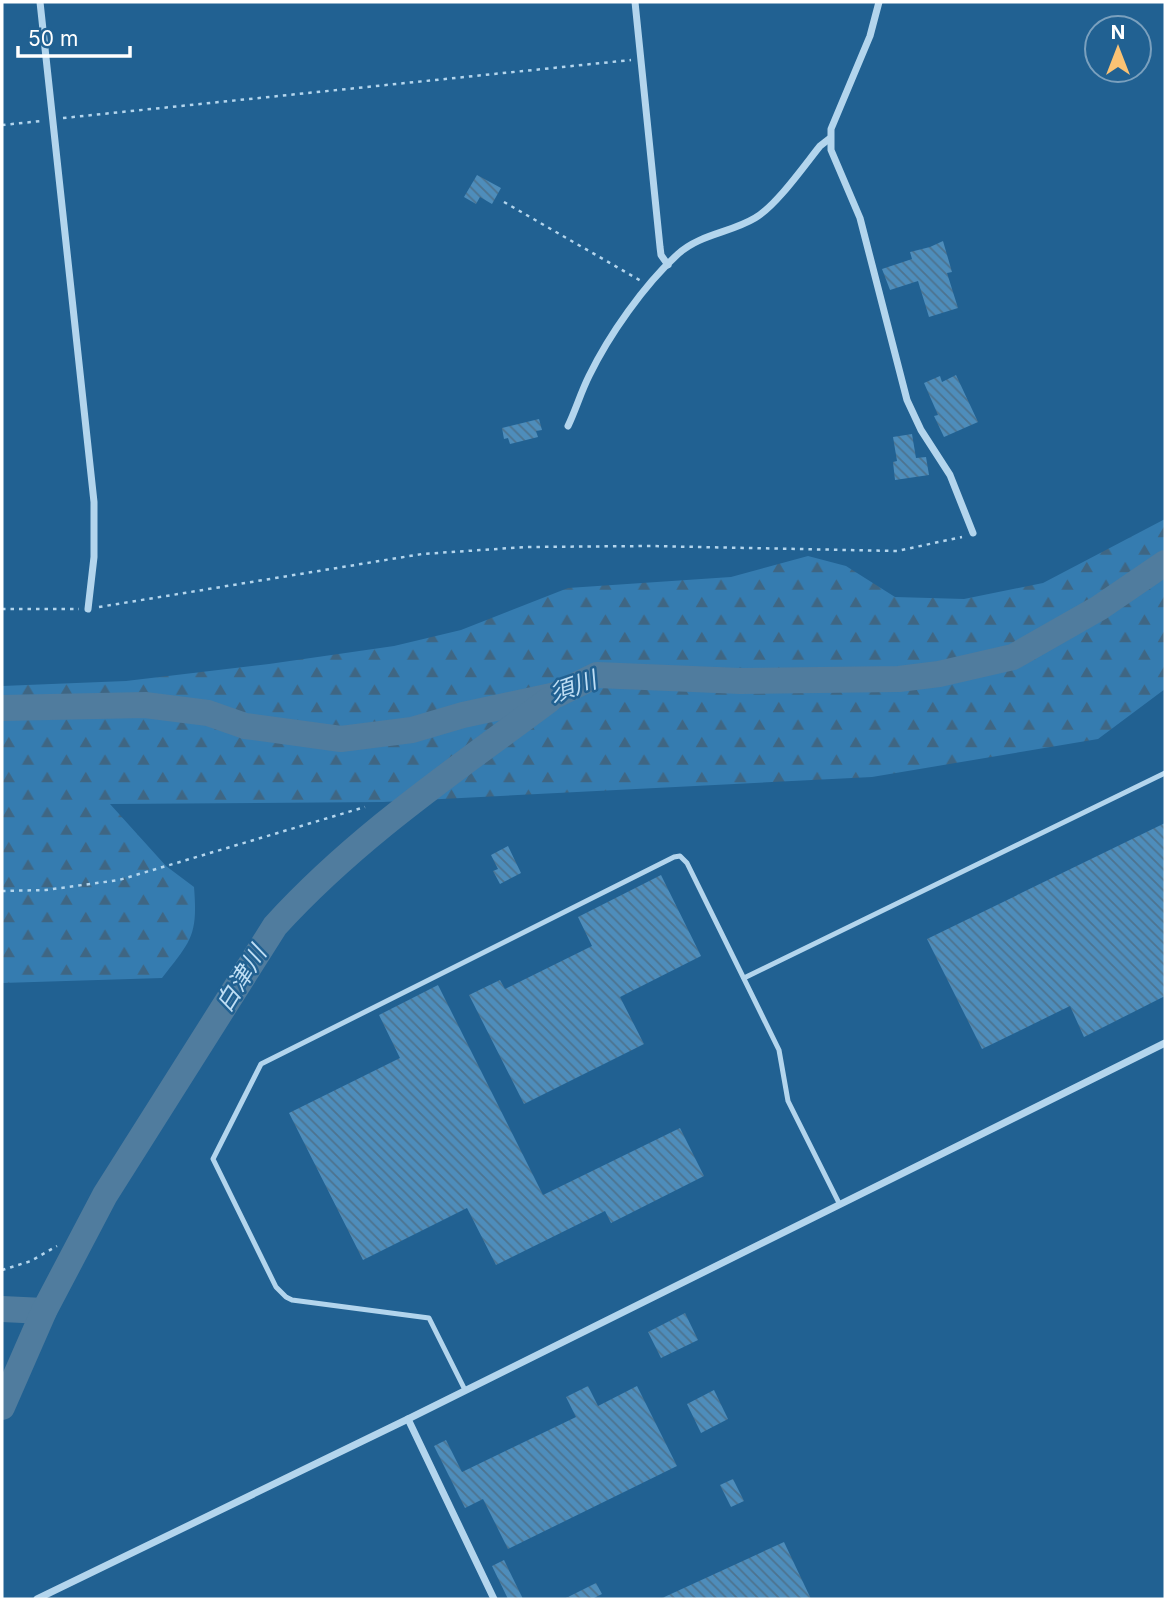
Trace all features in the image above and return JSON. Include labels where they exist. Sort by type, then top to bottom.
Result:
[{"type":"street","points":[[40,2],[94,502],[94,557],[88,609]]},
{"type":"street","points":[[635,2],[661,255],[668,265]]},
{"type":"street","points":[[879,2],[870,36],[829,139],[831,150],[860,218],[907,400],[917,423],[954,483],[973,533]]},
{"type":"street","points":[[568,425],[598,359],[650,286],[678,253],[695,242],[760,215],[829,139]]},
{"type":"street","points":[[37,1599],[465,1391],[1165,1043]]},
{"type":"street","points":[[408,1419],[494,1599]]},
{"type":"lane","points":[[744,978],[1165,773]]},
{"type":"lane","points":[[465,1391],[429,1318],[292,1300],[276,1287],[213,1159],[261,1064],[680,856],[687,863],[779,1050],[788,1101],[839,1203]]},
{"type":"path","points":[[2,125],[641,59]]},
{"type":"path","points":[[505,202],[650,286]]},
{"type":"path","points":[[2,609],[88,609],[422,554],[526,547],[650,546],[897,551],[938,544],[973,533]]},
{"type":"path","points":[[2,891],[46,891],[119,880],[365,807]]},
{"type":"path","points":[[2,1270],[31,1261],[57,1246]]},
{"type":"green space","points":[[1165,519],[1165,689],[1098,739],[872,777],[383,802],[110,804],[166,866],[194,887],[195,917],[186,946],[162,978],[2,983],[2,686],[126,681],[394,646],[461,630],[568,588],[731,577],[808,556],[846,566],[895,597],[964,599],[1043,583]]},
{"type":"building","points":[[477,175],[501,188],[492,204],[480,197],[476,204],[464,197]]},
{"type":"building","points":[[943,241],[952,272],[947,273],[958,308],[929,317],[918,281],[890,290],[882,269],[912,259],[910,252]]},
{"type":"building","points":[[956,375],[978,422],[944,437],[924,383],[940,376],[942,382]]},
{"type":"building","points":[[539,419],[542,430],[536,431],[538,437],[510,444],[508,438],[504,439],[502,428]]},
{"type":"building","points":[[912,434],[916,458],[926,457],[929,475],[895,480],[893,462],[897,461],[893,437]]},
{"type":"building","points":[[1165,823],[1165,996],[1084,1037],[1070,1006],[982,1049],[927,939]]},
{"type":"building","points":[[508,846],[521,873],[500,884],[493,871],[498,869],[491,855]]},
{"type":"building","points":[[661,875],[701,956],[620,997],[644,1044],[524,1104],[469,995],[500,980],[505,989],[592,946],[578,917]]},
{"type":"building","points":[[438,985],[543,1195],[680,1128],[704,1176],[611,1223],[605,1211],[496,1265],[467,1208],[363,1260],[289,1113],[400,1058],[379,1015]]},
{"type":"building","points":[[685,1313],[698,1340],[661,1358],[648,1332]]},
{"type":"building","points":[[588,1386],[598,1406],[637,1386],[677,1466],[508,1549],[483,1499],[465,1508],[434,1446],[446,1440],[462,1472],[576,1417],[566,1397]]},
{"type":"building","points":[[714,1390],[728,1419],[701,1433],[687,1404]]},
{"type":"building","points":[[733,1479],[744,1501],[731,1507],[720,1485]]},
{"type":"building","points":[[784,1542],[811,1599],[660,1599]]},
{"type":"building","points":[[504,1560],[523,1599],[508,1599],[492,1566]]},
{"type":"building","points":[[596,1583],[602,1594],[592,1599],[564,1599]]},
{"type":"waterway","name":"須川","points":[[2,708],[145,705],[208,713],[245,726],[341,739],[412,730],[463,715],[556,695],[597,675],[740,681],[899,679],[939,674],[1013,657],[1099,608],[1165,563]]},
{"type":"waterway","name":"白津川","points":[[2,1407],[44,1311],[105,1195],[275,926],[372,834],[549,700]]},
{"type":"waterway","name":"白津川","points":[[2,1309],[44,1311]]}]
